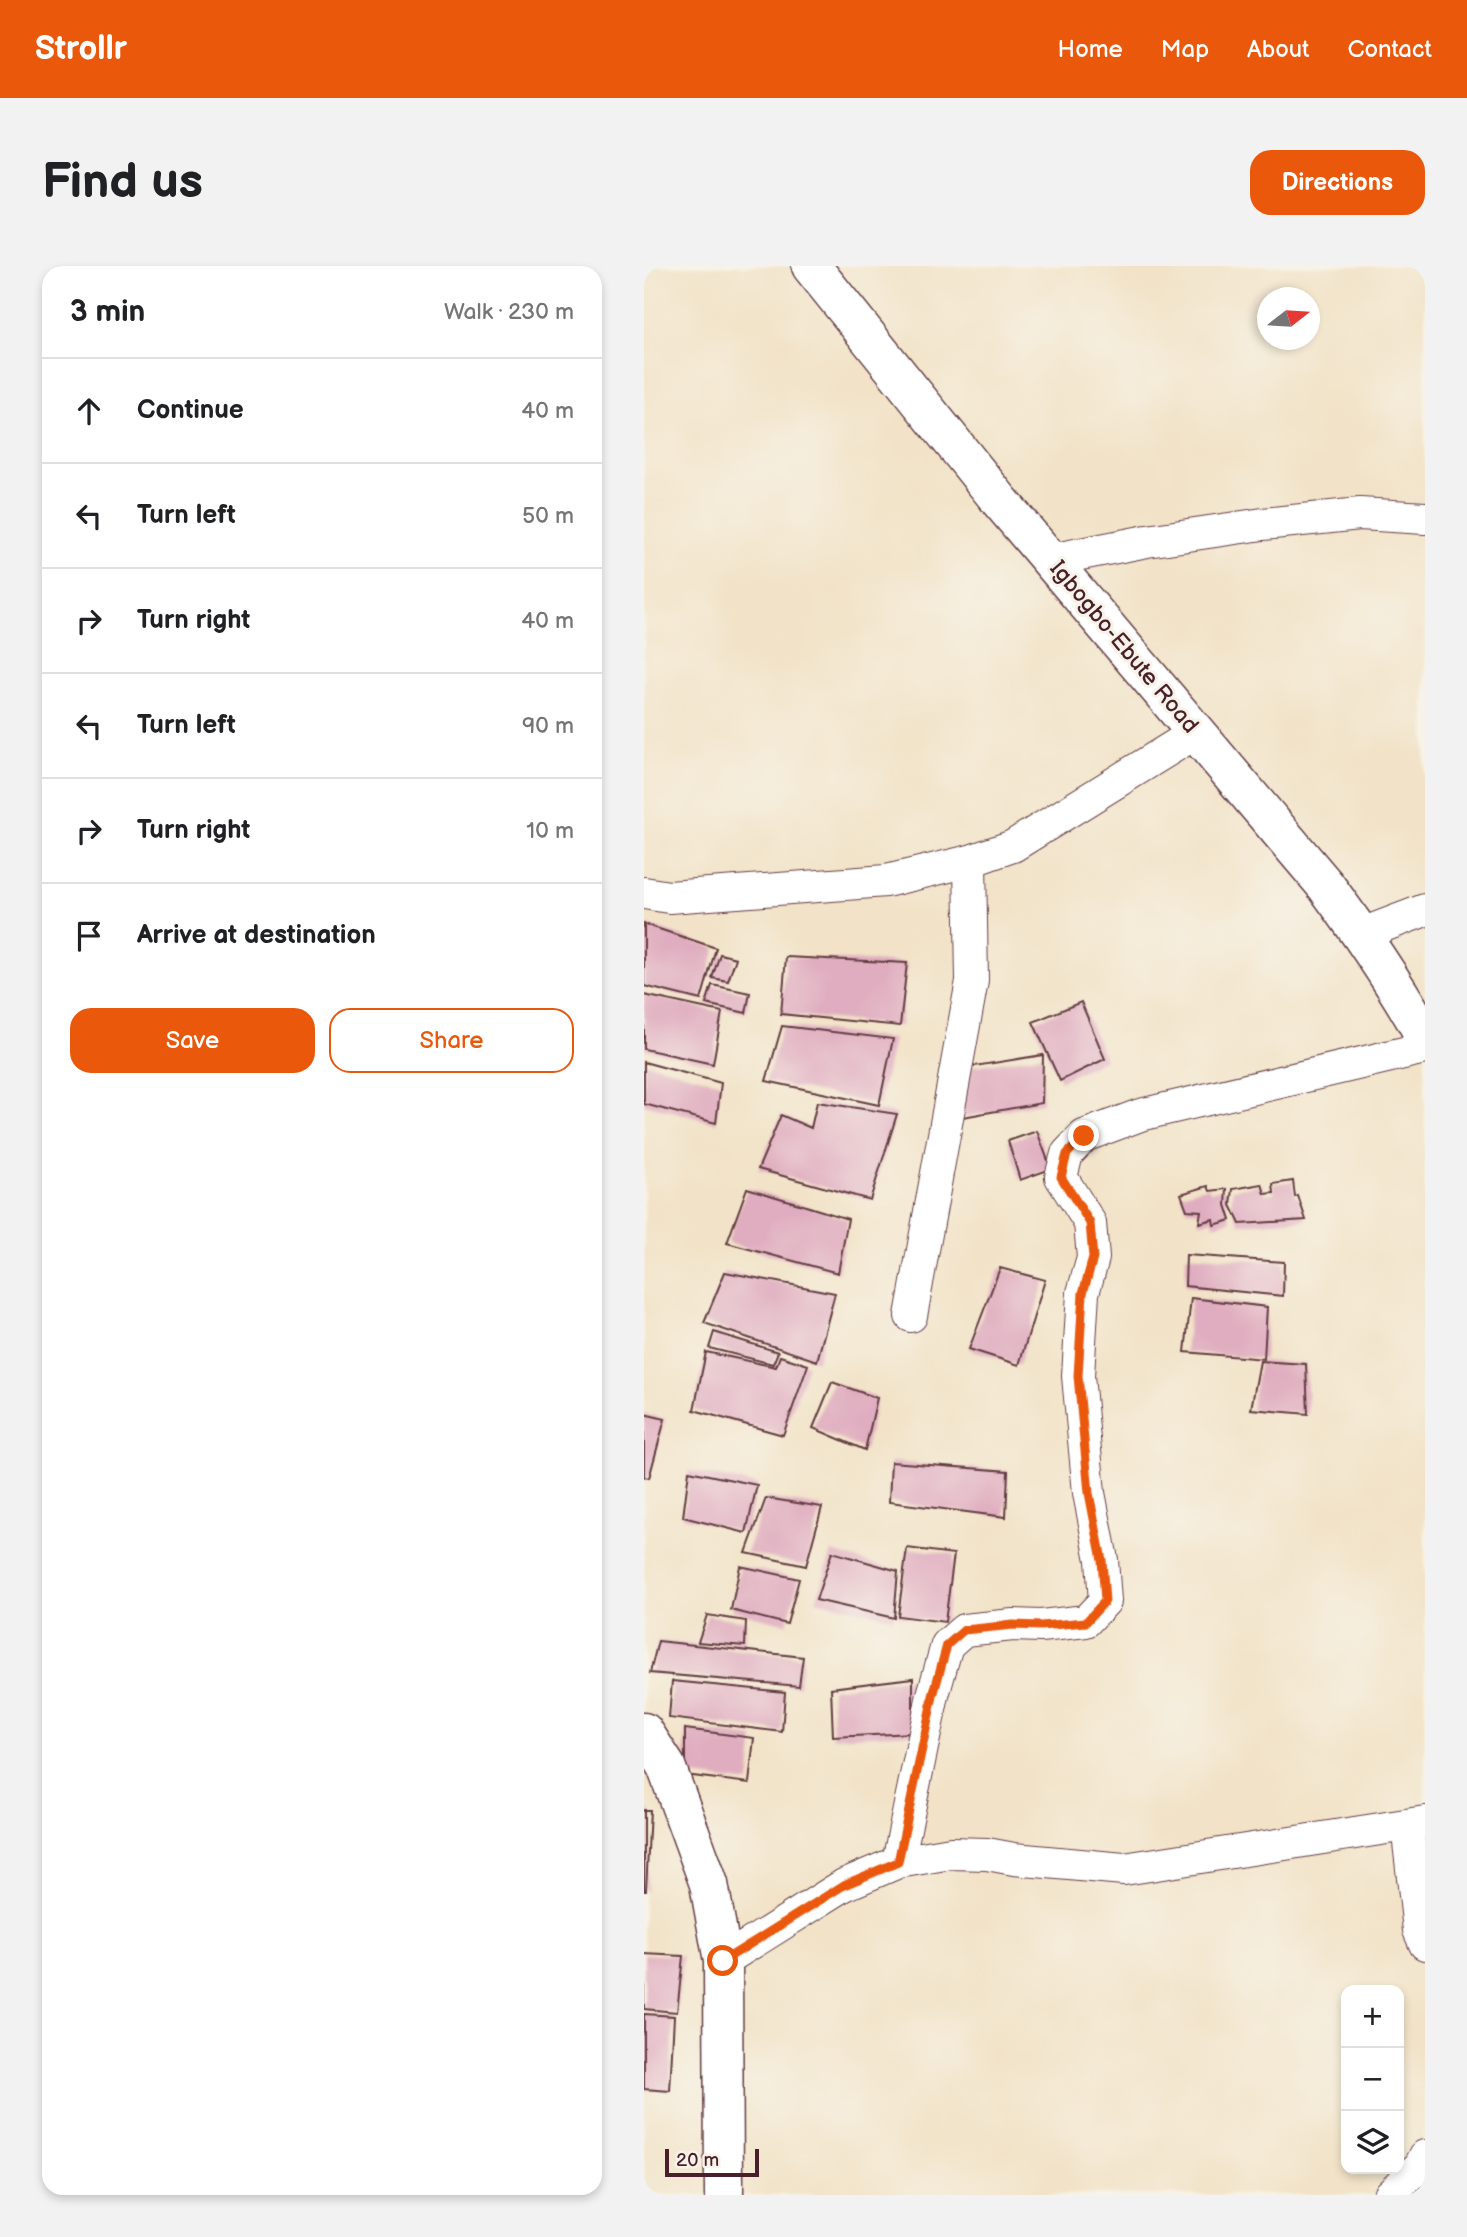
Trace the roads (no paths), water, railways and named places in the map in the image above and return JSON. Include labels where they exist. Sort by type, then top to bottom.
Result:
[{"type":"main road","name":"Igbogbo-Ebute Road","points":[[811,266],[1050,560],[1326,886],[1362,934],[1425,1037]]},
{"type":"main road","points":[[644,1732],[666,1766],[709,1884],[723,1961],[724,2195]]},
{"type":"street","points":[[1050,560],[1147,541],[1263,524],[1360,514],[1425,518]]},
{"type":"street","points":[[644,893],[669,897],[886,881],[970,861],[1013,846],[1197,732]]},
{"type":"street","points":[[911,1317],[972,981],[970,861]]},
{"type":"street","points":[[1362,934],[1425,910]]},
{"type":"street","points":[[898,1862],[933,1696],[947,1645],[964,1630],[1086,1622],[1105,1601],[1102,1560],[1089,1493],[1078,1376],[1083,1293],[1093,1258],[1090,1223],[1061,1177],[1067,1154],[1084,1136],[1140,1115],[1425,1048]]},
{"type":"street","points":[[723,1961],[844,1885],[898,1862],[963,1853],[1124,1869],[1416,1824],[1419,1930],[1425,1944]]},
{"type":"street","points":[[1389,2195],[1420,2165],[1425,2156]]}]
